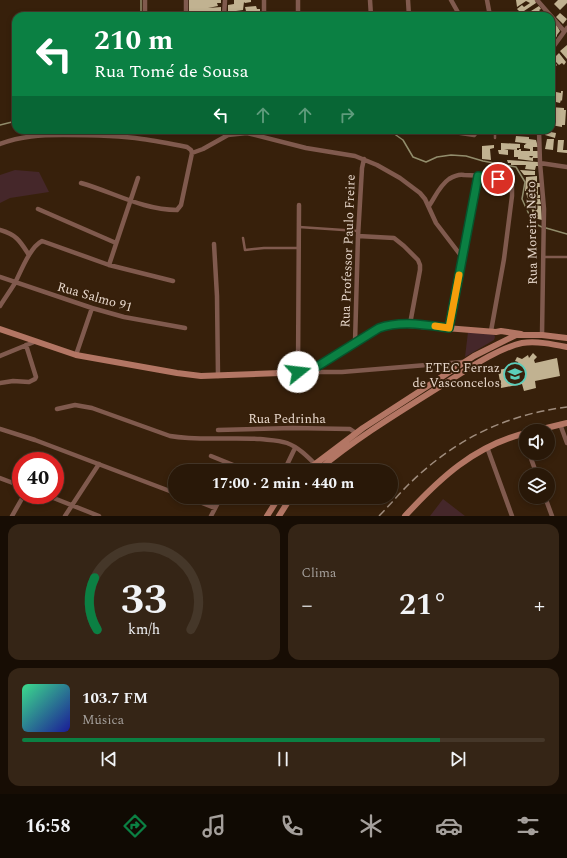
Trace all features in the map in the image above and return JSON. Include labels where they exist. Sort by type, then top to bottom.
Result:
[{"type":"main road","points":[[0,329],[34,342],[76,355],[201,376],[308,372],[379,328],[395,324],[410,324],[494,332],[501,331],[567,338]]},
{"type":"main road","points":[[494,332],[521,344]]},
{"type":"main road","points":[[322,464],[325,459],[356,433],[463,362],[521,334]]},
{"type":"main road","points":[[315,464],[472,366],[503,350],[521,344],[541,343],[567,347]]},
{"type":"main road","points":[[405,516],[436,483],[455,467],[487,447],[519,436]]},
{"type":"main road","points":[[267,516],[275,504]]},
{"type":"main road","points":[[279,516],[287,504]]},
{"type":"street","points":[[145,0],[145,12]]},
{"type":"street","points":[[186,0],[186,12]]},
{"type":"street","points":[[224,0],[224,12]]},
{"type":"street","points":[[264,0],[264,12]]},
{"type":"street","points":[[298,0],[298,12]]},
{"type":"street","points":[[370,0],[371,12]]},
{"type":"street","points":[[408,0],[409,12]]},
{"type":"street","points":[[451,0],[458,12]]},
{"type":"street","points":[[487,0],[489,12]]},
{"type":"street","points":[[537,0],[548,12]]},
{"type":"street","points":[[555,20],[566,30],[555,45]]},
{"type":"street","points":[[192,153],[203,149],[228,135],[238,134]]},
{"type":"street","points":[[259,134],[306,148],[346,154],[364,159],[393,174],[408,184],[425,199],[436,223],[462,257]]},
{"type":"street","name":"Rua Moreira Neto","points":[[539,134],[544,223],[542,335]]},
{"type":"street","points":[[0,144],[13,139],[36,135],[124,137],[187,147],[192,153],[181,205],[177,210],[153,207],[130,201],[97,187],[81,183]]},
{"type":"street","name":"Rua Professor Paulo Freire","points":[[355,343],[358,233],[362,168],[364,159]]},
{"type":"street","points":[[540,163],[567,167]]},
{"type":"street","points":[[429,206],[442,185],[457,175],[478,176],[511,183],[513,192],[494,332]]},
{"type":"street","points":[[449,328],[478,176]]},
{"type":"street","points":[[108,265],[138,178]]},
{"type":"street","points":[[298,372],[299,204]]},
{"type":"street","points":[[38,209],[116,243]]},
{"type":"street","points":[[0,230],[10,233],[19,240],[29,255]]},
{"type":"street","points":[[358,233],[394,238],[418,260],[420,270],[410,324]]},
{"type":"street","points":[[0,306],[15,283],[29,255],[38,243],[42,241],[108,265],[173,281]]},
{"type":"street","points":[[214,244],[217,296],[218,376]]},
{"type":"street","name":"Rua Salmo 91","points":[[0,277],[92,308],[124,317],[185,328]]},
{"type":"street","points":[[76,355],[92,308]]},
{"type":"street","points":[[0,356],[34,342]]},
{"type":"street","points":[[0,383],[13,381],[29,382],[35,379],[36,377],[26,345]]},
{"type":"street","points":[[308,372],[342,372],[463,362]]},
{"type":"street","points":[[57,409],[75,405],[92,408],[170,436],[181,438],[244,438],[277,441],[295,448],[315,464]]},
{"type":"street","points":[[564,424],[567,443]]},
{"type":"street","name":"Rua Pedrinha","points":[[218,430],[293,428],[350,430],[356,433]]},
{"type":"street","points":[[0,429],[168,489]]},
{"type":"street","points":[[487,447],[512,516]]},
{"type":"street","points":[[287,464],[295,448]]},
{"type":"street","points":[[210,456],[230,464]]},
{"type":"street","points":[[66,516],[99,464]]},
{"type":"street","points":[[0,478],[12,483]]},
{"type":"street","points":[[64,502],[99,516]]},
{"type":"street","points":[[12,516],[19,504]]},
{"type":"street","points":[[205,504],[215,508]]},
{"type":"street","points":[[211,516],[217,504]]},
{"type":"street","points":[[548,504],[552,516]]},
{"type":"lane","points":[[299,227],[358,233]]},
{"type":"lane","points":[[243,238],[245,250],[264,248],[299,248]]},
{"type":"lane","points":[[543,257],[567,257]]},
{"type":"shaded area","points":[[15,170],[39,172],[49,192],[10,198],[0,203],[0,175]]},
{"type":"shaded area","points":[[468,332],[494,334],[495,337],[494,340],[465,357]]},
{"type":"shaded area","points":[[443,499],[465,516],[430,516]]},
{"type":"building","points":[[189,0],[221,0],[221,3],[217,3],[218,6],[208,8],[221,7],[221,12],[189,12]]},
{"type":"building","points":[[234,0],[251,0],[251,2],[244,2],[243,10],[236,11],[241,12],[228,12],[228,5],[234,4]]},
{"type":"building","points":[[516,0],[535,0],[536,3],[522,12],[517,9],[522,5],[524,7],[530,3],[526,1],[517,7]]},
{"type":"building","points":[[558,0],[567,0],[567,3],[560,10],[554,4]]},
{"type":"building","points":[[256,6],[257,9],[260,9],[260,12],[244,12],[246,11],[245,7]]},
{"type":"building","points":[[539,6],[541,9],[539,10],[541,12],[529,12]]},
{"type":"building","points":[[560,13],[567,19],[563,24],[556,17]]},
{"type":"building","points":[[556,24],[560,31],[555,39]]},
{"type":"building","points":[[567,45],[567,59],[560,51]]},
{"type":"building","points":[[559,53],[566,62],[564,65],[562,63],[559,65],[556,62],[555,63],[555,57]]},
{"type":"building","points":[[561,91],[563,91],[562,101],[561,100],[560,103],[555,103],[556,92],[561,93]]},
{"type":"building","points":[[555,107],[564,108],[564,110],[566,110],[565,125],[562,125],[562,127],[555,126]]},
{"type":"building","points":[[556,133],[555,138],[545,134]]},
{"type":"building","points":[[516,136],[529,137],[529,139],[536,140],[538,147],[533,147],[533,151],[538,151],[538,158],[533,158],[533,161],[514,157],[514,150],[521,149],[521,151],[530,151],[530,149],[524,148],[526,143],[515,142]]},
{"type":"building","points":[[547,139],[554,139],[553,150],[545,149]]},
{"type":"building","points":[[558,140],[564,140],[563,150],[567,150],[567,153],[557,152]]},
{"type":"building","points":[[501,143],[520,144],[520,148],[517,148],[517,150],[504,149],[508,150],[508,155],[499,154],[498,150],[501,150]]},
{"type":"building","points":[[494,145],[494,148],[490,149],[491,160],[482,159],[482,146]]},
{"type":"building","points":[[507,160],[538,162],[538,166],[536,166],[535,170],[525,169],[526,165],[511,165],[511,163],[508,163]]},
{"type":"building","points":[[520,170],[535,171],[535,175],[524,175]]},
{"type":"building","points":[[537,176],[537,182],[528,183],[540,183],[540,187],[538,187],[538,195],[540,195],[540,198],[528,199],[526,193],[528,192],[528,196],[532,196],[532,190],[525,191],[526,177]]},
{"type":"building","points":[[540,199],[541,204],[530,205],[528,200]]},
{"type":"building","points":[[534,205],[541,206],[542,220],[534,218],[531,207],[534,207]]},
{"type":"building","points":[[533,353],[537,357],[534,360],[535,363],[557,358],[560,376],[535,381],[536,388],[524,391],[522,384],[501,388],[498,370],[519,366],[518,362],[515,361],[517,357],[522,359],[528,355],[529,358]]},
{"type":"waterway","points":[[141,0],[141,12]]},
{"type":"waterway","points":[[0,125],[12,122]]},
{"type":"waterway","points":[[394,134],[403,140],[413,157],[426,162],[437,157],[451,155],[466,156],[483,161],[516,167],[525,182],[522,199],[533,223],[542,227]]},
{"type":"waterway","points":[[546,228],[567,234]]},
{"type":"railway","points":[[379,516],[425,469],[462,443],[501,423],[522,416],[567,407]]},
{"type":"slow traffic","points":[[435,326],[449,328],[459,275]]},
{"type":"place","name":"ETEC Ferraz de Vasconcelos","points":[[515,374]]},
{"type":"route","points":[[298,372],[308,372],[379,328],[388,325],[410,324],[449,328],[478,176],[498,179]]}]
